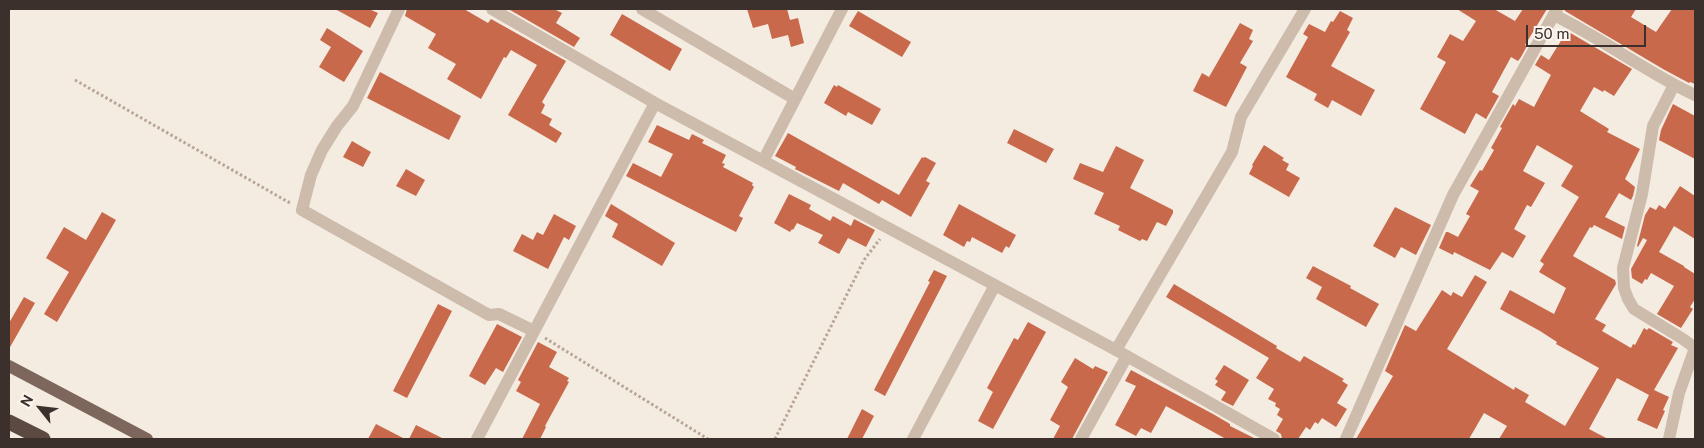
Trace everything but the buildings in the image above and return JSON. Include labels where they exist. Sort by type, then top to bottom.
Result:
[{"type":"highway","points":[[9,422],[42,439]]},
{"type":"main road","points":[[9,366],[147,439]]},
{"type":"street","points":[[400,9],[353,106],[337,126],[322,150],[311,175],[302,210],[489,315],[499,314],[534,331]]},
{"type":"street","points":[[492,9],[655,103],[1121,353],[1274,439]]},
{"type":"street","points":[[642,9],[795,99]]},
{"type":"street","points":[[1081,439],[1121,353],[1232,152],[1241,117],[1305,9]]},
{"type":"street","points":[[763,161],[837,10]]},
{"type":"street","points":[[1346,439],[1453,195],[1556,12],[1674,85],[1695,95]]},
{"type":"street","points":[[1669,439],[1679,393],[1695,348],[1634,309],[1624,288],[1623,268],[1642,194],[1653,126],[1674,85]]},
{"type":"street","points":[[477,439],[655,103]]},
{"type":"street","points":[[914,439],[995,285]]},
{"type":"path","points":[[75,80],[302,210]]},
{"type":"path","points":[[775,439],[864,260],[888,228]]},
{"type":"path","points":[[534,331],[708,439]]}]
